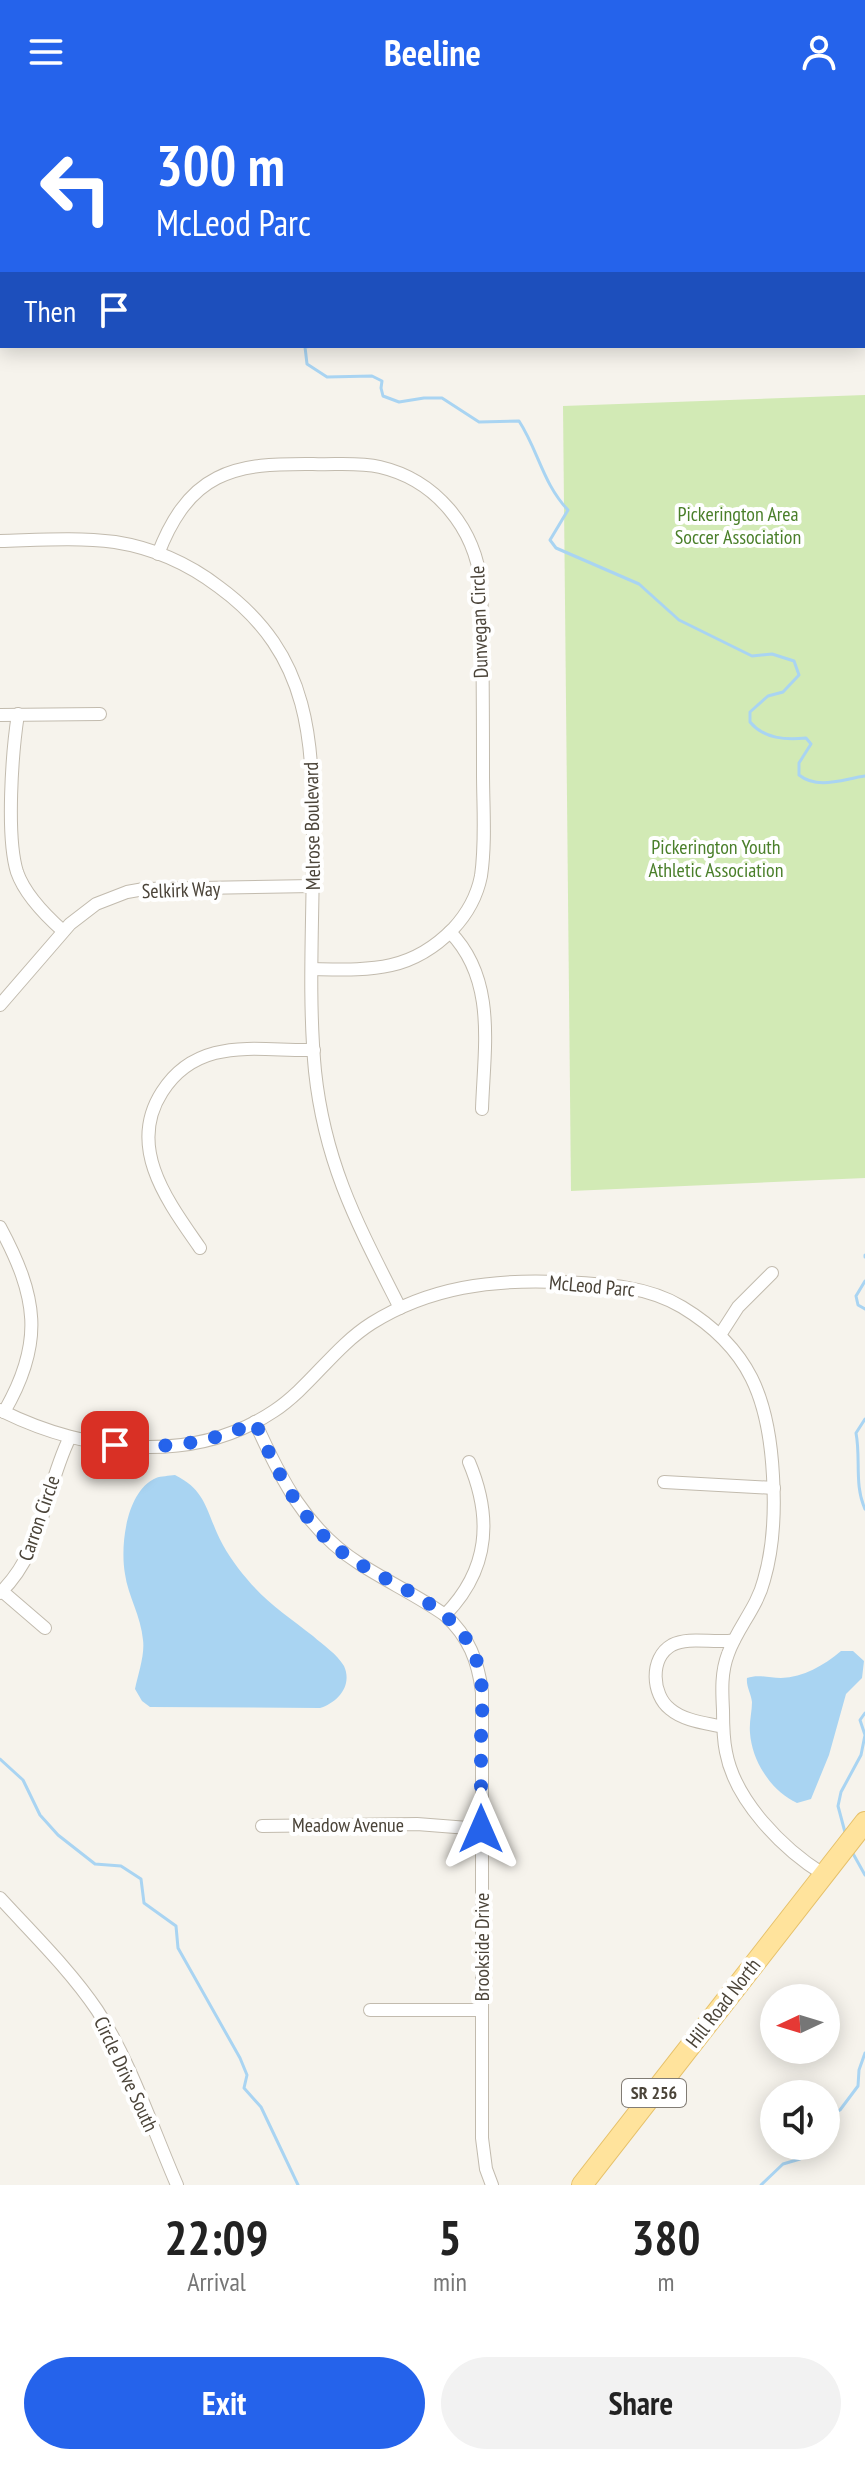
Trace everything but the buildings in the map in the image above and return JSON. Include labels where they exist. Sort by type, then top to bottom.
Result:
[{"type":"main road","name":"Hill Road North","points":[[582,2185],[864,1824]]},
{"type":"street","name":"Dunvegan Circle","points":[[158,554],[170,526],[189,499],[215,479],[246,468],[296,464],[379,467],[418,482],[450,508],[468,536],[480,575],[484,833],[482,867],[476,893],[461,921],[424,954],[393,966],[312,969]]},
{"type":"street","name":"Melrose Boulevard","points":[[0,541],[92,540],[142,548],[158,554],[208,579],[231,595],[265,632],[292,675],[305,712],[311,745],[312,969],[314,1050],[320,1111],[334,1167],[400,1308]]},
{"type":"street","points":[[18,714],[12,778],[14,859],[33,900],[63,931]]},
{"type":"street","points":[[0,715],[100,714]]},
{"type":"street","name":"Selkirk Way","points":[[0,1005],[63,931],[96,904],[127,892],[160,888],[313,886]]},
{"type":"street","points":[[450,932],[471,958],[481,988],[484,1033],[482,1109]]},
{"type":"street","points":[[200,1248],[164,1195],[151,1166],[148,1135],[155,1103],[173,1077],[186,1066],[215,1053],[247,1049],[314,1050]]},
{"type":"street","points":[[0,1227],[21,1268],[29,1293],[33,1324],[25,1368],[2,1411]]},
{"type":"street","points":[[720,1335],[738,1307],[772,1273]]},
{"type":"street","name":"McLeod Parc","points":[[2,1411],[70,1437],[115,1445],[166,1446],[215,1438],[255,1422],[276,1410],[348,1339],[400,1308],[437,1293],[503,1281],[587,1283],[654,1293],[684,1308],[720,1335],[745,1365],[761,1395],[769,1428],[774,1488],[772,1537],[765,1578],[753,1610],[734,1640],[723,1671],[726,1753],[752,1807],[786,1847],[823,1874]]},
{"type":"street","name":"Brookside Drive","points":[[255,1422],[291,1495],[323,1535],[362,1566],[445,1615],[469,1644],[480,1674],[482,2138],[486,2169],[492,2185]]},
{"type":"street","name":"Carron Circle","points":[[1,1592],[16,1576],[33,1547],[57,1468],[70,1437]]},
{"type":"street","points":[[445,1615],[473,1578],[482,1546],[482,1502],[469,1462]]},
{"type":"street","points":[[664,1482],[774,1488]]},
{"type":"street","points":[[1,1592],[45,1628]]},
{"type":"street","points":[[723,1727],[671,1710],[660,1699],[655,1668],[662,1655],[673,1645],[734,1640]]},
{"type":"street","name":"Meadow Avenue","points":[[262,1826],[417,1824],[481,1829]]},
{"type":"street","name":"Circle Drive South","points":[[0,1898],[98,2012],[121,2055],[177,2185]]},
{"type":"street","points":[[370,2010],[482,2010]]},
{"type":"green space","name":"Pickerington Youth Athletic Association","points":[[865,395],[865,1178],[571,1191],[563,406]]},
{"type":"water","points":[[175,1475],[197,1492],[226,1551],[254,1587],[330,1650],[344,1666],[345,1687],[332,1702],[320,1708],[150,1707],[142,1701],[135,1689],[143,1640],[124,1562],[127,1520],[146,1485],[156,1478]]},
{"type":"water","points":[[841,1651],[853,1651],[864,1661],[862,1678],[846,1694],[829,1755],[811,1799],[797,1803],[771,1783],[755,1754],[750,1729],[752,1702],[747,1678],[781,1678],[805,1673]]},
{"type":"waterway","points":[[305,348],[307,364],[327,377],[372,376],[382,381],[383,396],[399,402],[442,398],[479,422],[519,421],[552,489],[568,510],[550,540],[556,548],[639,584],[679,620],[752,656],[772,654],[794,661],[799,675],[783,692],[768,696],[750,712],[750,722],[762,732],[776,737],[806,738],[811,744],[799,763],[799,775],[806,779],[822,783],[865,776]]},
{"type":"waterway","points":[[865,1281],[856,1296],[858,1305],[865,1309]]},
{"type":"waterway","points":[[865,1419],[856,1433],[860,1491],[865,1509]]},
{"type":"waterway","points":[[846,1836],[838,1806],[841,1792],[861,1755],[865,1735],[860,1720],[865,1713]]},
{"type":"waterway","points":[[0,1759],[23,1780],[40,1815],[58,1835],[95,1864],[121,1866],[141,1879],[144,1903],[176,1926],[178,1948],[240,2058],[247,2075],[244,2088],[261,2107],[298,2185]]},
{"type":"waterway","points":[[851,1850],[865,1875]]},
{"type":"waterway","points":[[840,2110],[858,2086],[865,2053]]},
{"type":"waterway","points":[[761,2185],[783,2164],[797,2160]]},
{"type":"route","points":[[115,1445],[182,1445],[215,1438],[255,1422],[274,1466],[291,1495],[323,1535],[362,1566],[445,1615],[458,1628],[469,1644],[480,1674],[481,1829]]},
{"type":"park label","name":"Pickerington Area Soccer Association","points":[[738,526]]}]
